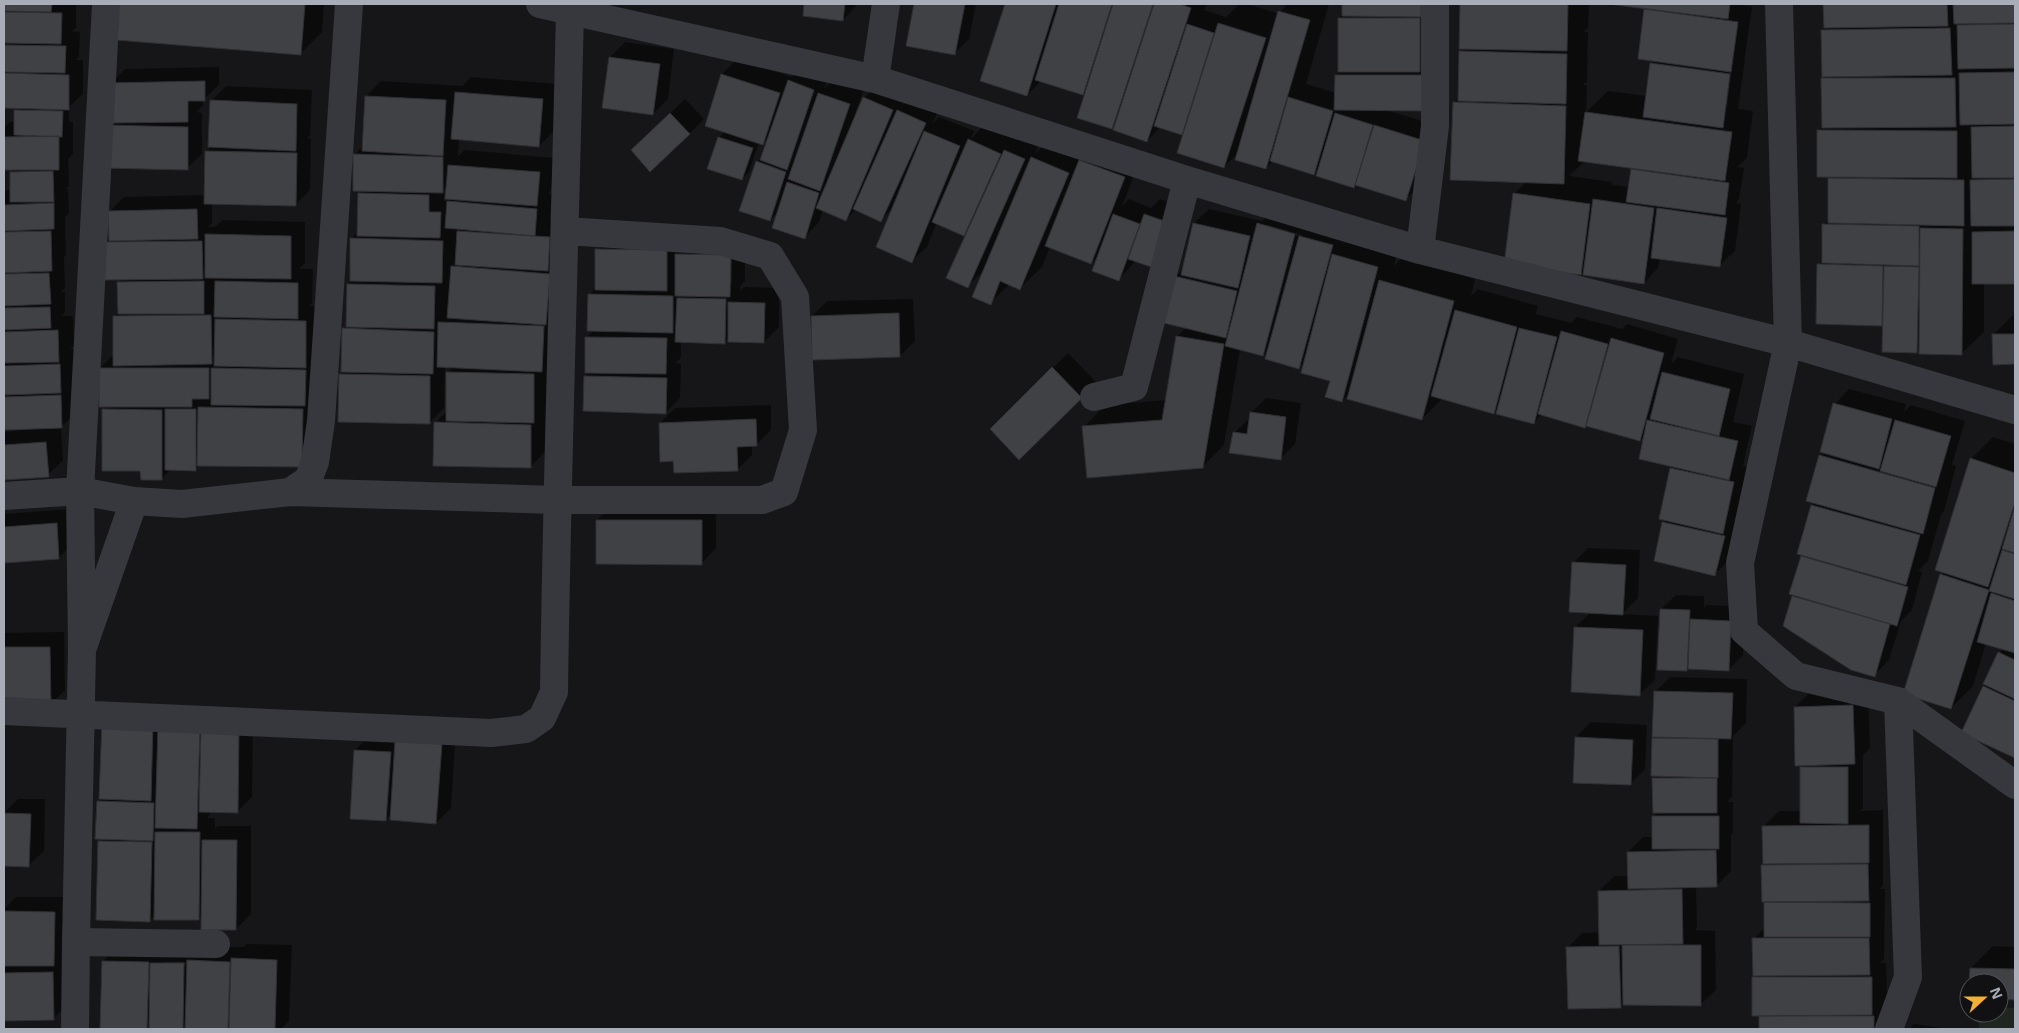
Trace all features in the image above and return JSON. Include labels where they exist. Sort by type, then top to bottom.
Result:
[{"type":"street","points":[[74,1029],[79,713],[82,650],[80,491],[106,4]]},
{"type":"street","points":[[290,492],[308,480],[315,462],[321,421],[349,4]]},
{"type":"street","points":[[540,4],[875,80],[1187,180],[1420,250],[1788,343],[2015,410]]},
{"type":"street","points":[[875,80],[886,4]]},
{"type":"street","points":[[1420,250],[1435,126],[1435,4]]},
{"type":"street","points":[[1779,4],[1788,343],[1740,563],[1744,631],[1796,676],[1898,701],[2015,785]]},
{"type":"street","points":[[4,711],[491,733],[526,729],[542,718],[554,692],[556,500],[566,231],[570,10]]},
{"type":"street","points":[[1094,397],[1134,387],[1187,180]]},
{"type":"street","points":[[4,496],[80,491],[134,501],[182,504],[290,492],[556,500],[762,500],[784,492],[802,430],[795,297],[770,256],[720,241],[566,231]]},
{"type":"street","points":[[82,650],[134,501]]},
{"type":"street","points":[[1889,1029],[1908,977],[1898,701]]},
{"type":"street","points":[[76,942],[216,944]]},
{"type":"shaded area","points":[[2009,1008],[2015,1008],[2015,1029],[1979,1029],[1979,1023],[2009,1023]]},
{"type":"building","points":[[4,4],[52,4],[51,12],[4,11]]},
{"type":"building","points":[[119,4],[305,4],[301,55],[116,40]]},
{"type":"building","points":[[804,4],[845,4],[843,21],[803,16]]},
{"type":"building","points":[[914,4],[965,4],[955,55],[906,46]]},
{"type":"building","points":[[1005,4],[1056,4],[1027,96],[980,81]]},
{"type":"building","points":[[1059,4],[1112,4],[1083,95],[1035,80]]},
{"type":"building","points":[[1113,4],[1153,4],[1112,129],[1077,118]]},
{"type":"building","points":[[1154,4],[1180,4],[1191,8],[1147,142],[1113,130]]},
{"type":"building","points":[[1342,4],[1421,4],[1421,17],[1342,16]]},
{"type":"building","points":[[1460,4],[1568,4],[1567,51],[1459,49]]},
{"type":"building","points":[[1608,4],[1730,4],[1728,19]]},
{"type":"building","points":[[1823,4],[1947,4],[1948,26],[1824,28]]},
{"type":"building","points":[[1953,4],[2015,4],[2015,23],[1954,24]]},
{"type":"building","points":[[1644,9],[1738,22],[1731,72],[1638,59]]},
{"type":"building","points":[[1278,11],[1310,20],[1266,169],[1235,160]]},
{"type":"building","points":[[4,12],[62,13],[61,44],[4,43]]},
{"type":"building","points":[[1338,18],[1420,18],[1420,72],[1338,72]]},
{"type":"building","points":[[1218,23],[1266,38],[1224,168],[1177,153]]},
{"type":"building","points":[[1187,24],[1214,33],[1182,135],[1154,126]]},
{"type":"building","points":[[2015,24],[2015,68],[1958,69],[1957,25]]},
{"type":"building","points":[[1950,28],[1952,75],[1822,77],[1821,30]]},
{"type":"building","points":[[4,45],[66,46],[65,73],[4,72]]},
{"type":"building","points":[[1459,51],[1567,54],[1566,104],[1458,101]]},
{"type":"building","points":[[609,57],[660,64],[653,115],[602,108]]},
{"type":"building","points":[[1650,63],[1730,74],[1723,128],[1643,117]]},
{"type":"building","points":[[2015,72],[2015,124],[1960,125],[1959,73]]},
{"type":"building","points":[[4,73],[69,75],[69,110],[4,108]]},
{"type":"building","points":[[721,74],[780,93],[763,145],[705,126]]},
{"type":"building","points":[[1335,75],[1425,75],[1425,111],[1334,110]]},
{"type":"building","points":[[1821,78],[1955,78],[1956,127],[1822,128]]},
{"type":"building","points":[[788,80],[814,90],[787,170],[760,160]]},
{"type":"building","points":[[205,81],[205,101],[188,101],[188,122],[109,123],[108,83]]},
{"type":"building","points":[[455,92],[543,99],[539,147],[451,139]]},
{"type":"building","points":[[818,93],[850,104],[820,191],[788,179]]},
{"type":"building","points":[[365,96],[446,100],[443,156],[362,151]]},
{"type":"building","points":[[863,97],[893,110],[846,221],[816,208]]},
{"type":"building","points":[[1288,97],[1333,111],[1314,175],[1270,161]]},
{"type":"building","points":[[210,100],[297,104],[296,151],[208,147]]},
{"type":"building","points":[[1453,102],[1566,106],[1564,184],[1450,180]]},
{"type":"building","points":[[14,110],[63,111],[62,137],[14,135]]},
{"type":"building","points":[[897,110],[926,123],[881,222],[853,209]]},
{"type":"building","points":[[1585,112],[1732,132],[1725,181],[1578,161]]},
{"type":"building","points":[[670,113],[690,134],[650,172],[631,150]]},
{"type":"building","points":[[1335,113],[1373,125],[1354,188],[1316,176]]},
{"type":"building","points":[[104,125],[188,127],[188,170],[104,168]]},
{"type":"building","points":[[1374,125],[1425,141],[1406,201],[1355,185]]},
{"type":"building","points":[[2015,126],[2015,178],[1972,178],[1971,127]]},
{"type":"building","points":[[1817,130],[1957,131],[1957,178],[1817,177]]},
{"type":"building","points":[[924,131],[960,146],[912,263],[876,247]]},
{"type":"building","points":[[59,136],[59,170],[4,170],[4,137]]},
{"type":"building","points":[[718,137],[753,148],[742,180],[707,169]]},
{"type":"building","points":[[968,139],[1001,154],[964,236],[932,222]]},
{"type":"building","points":[[1004,150],[1025,159],[968,288],[946,278]]},
{"type":"building","points":[[205,151],[297,153],[296,206],[204,204]]},
{"type":"building","points":[[353,154],[443,157],[443,193],[353,191]]},
{"type":"building","points":[[1031,157],[1069,173],[1020,290],[1000,281],[991,305],[972,297]]},
{"type":"building","points":[[1079,160],[1125,177],[1091,264],[1045,246]]},
{"type":"building","points":[[756,161],[786,172],[770,221],[739,211]]},
{"type":"building","points":[[448,165],[540,172],[537,206],[445,199]]},
{"type":"building","points":[[1631,169],[1729,183],[1725,215],[1626,202]]},
{"type":"building","points":[[53,171],[54,202],[10,202],[10,172]]},
{"type":"building","points":[[1828,178],[1964,180],[1964,226],[1828,223]]},
{"type":"building","points":[[2015,179],[2015,226],[1971,226],[1970,180]]},
{"type":"building","points":[[787,182],[819,193],[805,239],[772,228]]},
{"type":"building","points":[[358,193],[429,195],[429,212],[441,212],[440,238],[357,236]]},
{"type":"building","points":[[1513,193],[1590,204],[1581,275],[1504,265]]},
{"type":"building","points":[[1593,199],[1654,208],[1644,284],[1583,275]]},
{"type":"building","points":[[447,201],[537,209],[535,236],[445,228]]},
{"type":"building","points":[[54,203],[54,229],[4,231],[4,205]]},
{"type":"building","points":[[1657,208],[1727,218],[1720,267],[1651,258]]},
{"type":"building","points":[[197,209],[198,239],[109,241],[108,211]]},
{"type":"building","points":[[1113,214],[1140,224],[1119,281],[1092,271]]},
{"type":"building","points":[[1144,214],[1170,223],[1154,268],[1128,259]]},
{"type":"building","points":[[1193,223],[1250,236],[1238,288],[1181,275]]},
{"type":"building","points":[[1257,223],[1295,234],[1263,356],[1225,346]]},
{"type":"building","points":[[1822,224],[1919,226],[1919,266],[1822,263]]},
{"type":"building","points":[[1920,228],[1963,229],[1962,355],[1919,354]]},
{"type":"building","points":[[51,231],[52,271],[4,273],[4,232]]},
{"type":"building","points":[[457,231],[550,237],[548,271],[455,265]]},
{"type":"building","points":[[2015,231],[2015,284],[1972,284],[1972,232]]},
{"type":"building","points":[[205,234],[291,236],[291,279],[205,278]]},
{"type":"building","points":[[1299,236],[1333,245],[1299,369],[1265,359]]},
{"type":"building","points":[[350,238],[443,241],[442,283],[350,281]]},
{"type":"building","points":[[202,241],[203,279],[103,280],[103,242]]},
{"type":"building","points":[[595,249],[667,250],[667,291],[595,290]]},
{"type":"building","points":[[675,254],[731,255],[730,297],[675,296]]},
{"type":"building","points":[[1332,254],[1378,267],[1342,402],[1325,397],[1330,381],[1301,373]]},
{"type":"building","points":[[1817,264],[1883,266],[1882,326],[1816,324]]},
{"type":"building","points":[[451,266],[550,274],[546,325],[447,318]]},
{"type":"building","points":[[1884,266],[1919,267],[1917,353],[1882,352]]},
{"type":"building","points":[[49,273],[51,304],[4,306],[4,274]]},
{"type":"building","points":[[1174,276],[1237,291],[1226,338],[1164,323]]},
{"type":"building","points":[[1379,280],[1454,301],[1422,420],[1347,399]]},
{"type":"building","points":[[204,281],[204,314],[118,314],[117,282]]},
{"type":"building","points":[[215,281],[298,283],[298,319],[214,317]]},
{"type":"building","points":[[347,284],[435,286],[434,329],[346,327]]},
{"type":"building","points":[[588,294],[673,296],[673,333],[587,331]]},
{"type":"building","points":[[677,298],[726,299],[725,344],[675,342]]},
{"type":"building","points":[[728,302],[765,303],[764,343],[728,342]]},
{"type":"building","points":[[50,307],[51,328],[4,330],[4,308]]},
{"type":"building","points":[[1455,310],[1517,327],[1494,414],[1431,396]]},
{"type":"building","points":[[899,313],[900,357],[812,360],[811,316]]},
{"type":"building","points":[[211,315],[212,364],[113,366],[113,316]]},
{"type":"building","points":[[215,319],[306,321],[306,368],[214,366]]},
{"type":"building","points":[[438,322],[544,326],[542,372],[437,367]]},
{"type":"building","points":[[342,328],[434,332],[433,374],[341,372]]},
{"type":"building","points":[[1519,328],[1557,337],[1534,424],[1496,414]]},
{"type":"building","points":[[58,330],[59,362],[4,363],[4,332]]},
{"type":"building","points":[[1561,331],[1608,344],[1585,428],[1538,414]]},
{"type":"building","points":[[1992,334],[2015,334],[2015,364],[1993,365]]},
{"type":"building","points":[[1176,336],[1224,344],[1203,468],[1087,478],[1082,426],[1162,420]]},
{"type":"building","points":[[585,337],[667,338],[666,374],[585,373]]},
{"type":"building","points":[[1611,338],[1664,353],[1640,441],[1586,426]]},
{"type":"building","points":[[60,364],[61,393],[4,395],[4,366]]},
{"type":"building","points":[[1052,367],[1082,398],[1019,460],[990,429]]},
{"type":"building","points":[[99,368],[209,368],[209,399],[192,399],[192,407],[99,407]]},
{"type":"building","points":[[211,368],[306,370],[305,406],[211,405]]},
{"type":"building","points":[[446,372],[534,374],[534,423],[446,421]]},
{"type":"building","points":[[1662,372],[1730,389],[1719,436],[1650,419]]},
{"type":"building","points":[[339,374],[430,376],[430,424],[338,422]]},
{"type":"building","points":[[584,376],[667,378],[666,414],[583,411]]},
{"type":"building","points":[[61,395],[62,428],[4,430],[4,397]]},
{"type":"building","points":[[1833,403],[1892,419],[1879,469],[1820,452]]},
{"type":"building","points":[[198,407],[303,409],[302,467],[197,466]]},
{"type":"building","points":[[102,409],[162,410],[162,480],[141,480],[140,471],[102,471]]},
{"type":"building","points":[[165,409],[196,409],[196,471],[165,470]]},
{"type":"building","points":[[1250,412],[1286,417],[1281,460],[1229,453],[1233,432],[1247,434]]},
{"type":"building","points":[[756,419],[757,446],[737,447],[738,471],[674,473],[673,461],[660,462],[659,423]]},
{"type":"building","points":[[1647,420],[1738,441],[1729,480],[1639,459]]},
{"type":"building","points":[[1895,420],[1951,436],[1936,487],[1880,471]]},
{"type":"building","points":[[434,422],[531,425],[531,468],[433,466]]},
{"type":"building","points":[[46,442],[49,477],[4,480],[4,445]]},
{"type":"building","points":[[1819,455],[1935,488],[1923,534],[1806,501]]},
{"type":"building","points":[[1970,458],[2015,473],[2015,502],[1988,587],[1935,570]]},
{"type":"building","points":[[1670,468],[1734,482],[1723,534],[1659,519]]},
{"type":"building","points":[[1811,505],[1920,535],[1906,585],[1797,554]]},
{"type":"building","points":[[2015,506],[2015,553],[2002,549]]},
{"type":"building","points":[[596,520],[702,520],[702,565],[596,564]]},
{"type":"building","points":[[1662,522],[1725,536],[1715,576],[1654,561]]},
{"type":"building","points":[[57,523],[59,559],[4,563],[4,527]]},
{"type":"building","points":[[2002,550],[2015,554],[2015,599],[1989,591]]},
{"type":"building","points":[[1801,556],[1908,587],[1897,626],[1789,594]]},
{"type":"building","points":[[1572,562],[1626,565],[1623,615],[1569,612]]},
{"type":"building","points":[[1940,574],[1989,590],[1951,709],[1903,694]]},
{"type":"building","points":[[1991,593],[2015,601],[2015,653],[1977,642]]},
{"type":"building","points":[[1792,596],[1890,624],[1875,677],[1851,670],[1783,626]]},
{"type":"building","points":[[1660,609],[1690,610],[1687,671],[1657,670]]},
{"type":"building","points":[[1690,619],[1731,621],[1729,671],[1688,669]]},
{"type":"building","points":[[1574,627],[1643,630],[1640,696],[1571,692]]},
{"type":"building","points":[[4,647],[50,647],[51,706],[4,706]]},
{"type":"building","points":[[1998,652],[2015,660],[2015,699],[1983,684]]},
{"type":"building","points":[[1983,686],[2015,701],[2015,758],[1961,733]]},
{"type":"building","points":[[1654,691],[1733,693],[1731,739],[1652,737]]},
{"type":"building","points":[[1853,705],[1855,764],[1795,766],[1794,707]]},
{"type":"building","points":[[102,721],[153,723],[151,801],[99,799]]},
{"type":"building","points":[[158,726],[200,727],[197,829],[155,828]]},
{"type":"building","points":[[201,729],[239,730],[238,813],[199,812]]},
{"type":"building","points":[[1575,737],[1633,740],[1631,785],[1573,783]]},
{"type":"building","points":[[1652,738],[1718,739],[1718,778],[1651,776]]},
{"type":"building","points":[[395,741],[442,744],[436,824],[390,820]]},
{"type":"building","points":[[354,750],[391,752],[386,821],[350,819]]},
{"type":"building","points":[[1800,767],[1848,767],[1848,824],[1800,823]]},
{"type":"building","points":[[1652,778],[1717,778],[1717,813],[1653,813]]},
{"type":"building","points":[[97,801],[154,803],[153,841],[95,839]]},
{"type":"building","points":[[4,813],[31,814],[29,867],[4,866]]},
{"type":"building","points":[[1652,816],[1719,816],[1719,849],[1652,849]]},
{"type":"building","points":[[1869,825],[1869,863],[1763,864],[1762,826]]},
{"type":"building","points":[[155,832],[200,832],[199,920],[154,920]]},
{"type":"building","points":[[202,840],[237,840],[236,930],[201,930]]},
{"type":"building","points":[[98,841],[152,842],[150,922],[96,920]]},
{"type":"building","points":[[1716,850],[1717,887],[1628,889],[1627,852]]},
{"type":"building","points":[[1868,864],[1869,901],[1762,902],[1761,865]]},
{"type":"building","points":[[1682,889],[1683,944],[1599,945],[1598,891]]},
{"type":"building","points":[[1764,902],[1870,903],[1870,937],[1764,937]]},
{"type":"building","points":[[4,911],[55,912],[54,966],[4,966]]},
{"type":"building","points":[[1752,938],[1869,938],[1870,975],[1753,976]]},
{"type":"building","points":[[1622,945],[1701,945],[1701,1006],[1623,1005]]},
{"type":"building","points":[[1619,946],[1621,1008],[1568,1009],[1566,947]]},
{"type":"building","points":[[231,958],[277,960],[275,1029],[229,1029]]},
{"type":"building","points":[[187,960],[230,962],[228,1029],[185,1029]]},
{"type":"building","points":[[102,961],[149,962],[147,1029],[100,1029]]},
{"type":"building","points":[[150,963],[184,963],[183,1029],[149,1029]]},
{"type":"building","points":[[1970,968],[2015,969],[2015,1000],[2009,1000],[2009,973],[1970,973]]},
{"type":"building","points":[[53,972],[54,1020],[4,1021],[4,973]]},
{"type":"building","points":[[1752,977],[1872,977],[1872,1015],[1752,1016]]},
{"type":"building","points":[[1759,1016],[1874,1016],[1874,1029],[1759,1029]]}]
